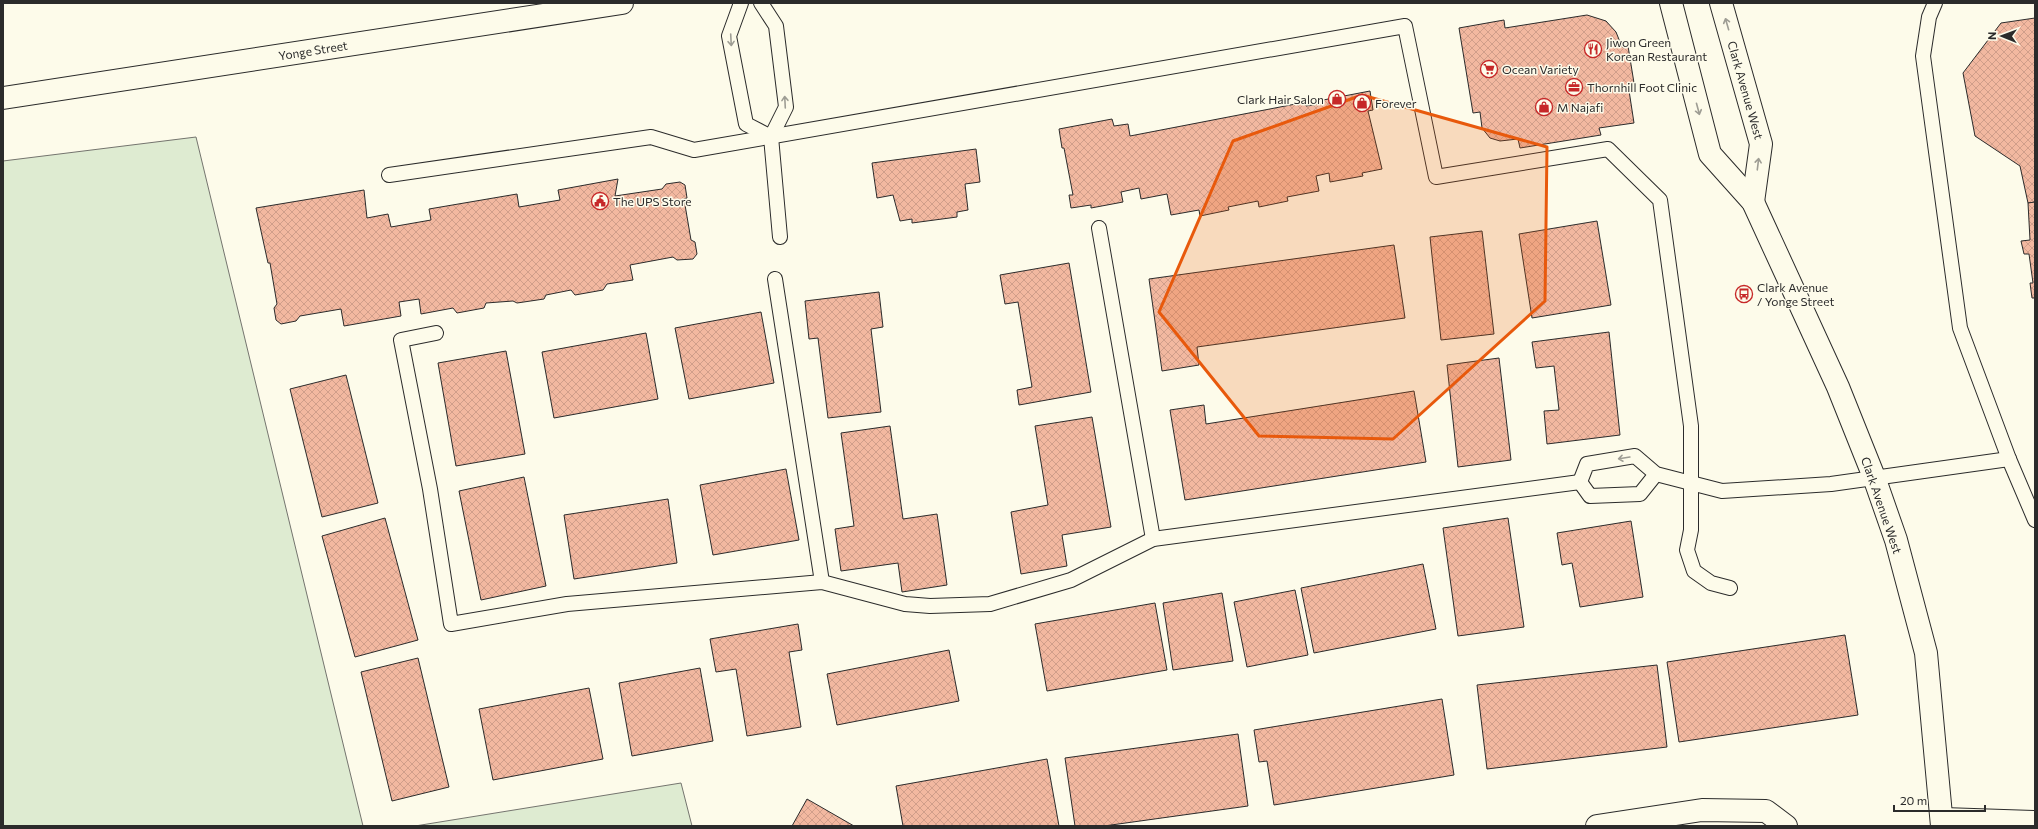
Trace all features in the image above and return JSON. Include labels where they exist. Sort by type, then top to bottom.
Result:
[{"type":"street","name":"Yonge Street","points":[[3,98],[622,3]]},
{"type":"street","name":"Clark Avenue West","points":[[1671,3],[1710,154],[1753,202],[1838,388],[1874,477],[1896,540],[1926,653],[1943,823]]},
{"type":"street","name":"Clark Avenue West","points":[[1721,3],[1761,144],[1753,202]]},
{"type":"street","points":[[1597,826],[1702,810],[1766,811],[1786,826]]},
{"type":"street","points":[[1943,823],[2035,822]]},
{"type":"lane","points":[[741,3],[729,36],[746,124],[771,137]]},
{"type":"lane","points":[[761,3],[776,26],[786,107],[771,137],[780,237]]},
{"type":"lane","points":[[1936,3],[1929,17],[1923,56],[1960,328],[2009,459],[2035,520]]},
{"type":"lane","points":[[389,175],[651,137],[694,150],[1405,26],[1436,177],[1608,149],[1660,200],[1691,426],[1691,530],[1687,550],[1694,571],[1711,584],[1730,588]]},
{"type":"lane","points":[[1099,228],[1153,539]]},
{"type":"lane","points":[[775,279],[822,582]]},
{"type":"lane","points":[[436,333],[401,340],[430,489],[451,624],[567,604],[822,582],[905,604],[930,606],[990,604],[1071,580],[1153,539],[1580,482]]},
{"type":"lane","points":[[1580,482],[1587,464],[1635,456],[1656,474],[1722,492],[1831,484],[2009,459]]},
{"type":"lane","points":[[1580,482],[1590,496],[1640,494],[1656,474]]},
{"type":"highlighted area","points":[[1362,95],[1547,147],[1545,301],[1393,439],[1259,436],[1159,312],[1233,141]]},
{"type":"green space","points":[[196,137],[363,826],[3,826],[3,161]]},
{"type":"green space","points":[[681,783],[692,826],[415,826]]},
{"type":"building","points":[[1587,15],[1606,21],[1616,32],[1622,47],[1628,46],[1634,83],[1628,84],[1634,123],[1599,128],[1601,135],[1520,148],[1518,139],[1500,141],[1490,138],[1482,128],[1480,112],[1473,113],[1459,28],[1504,20],[1505,28]]},
{"type":"building","points":[[2035,18],[2035,202],[2028,203],[2020,166],[1975,136],[1963,73],[2001,23]]},
{"type":"building","points":[[1370,91],[1373,110],[1368,111],[1382,169],[1362,173],[1363,176],[1330,182],[1329,173],[1316,176],[1319,191],[1287,197],[1288,201],[1259,207],[1258,201],[1228,207],[1229,210],[1200,216],[1199,210],[1171,215],[1167,194],[1141,199],[1139,188],[1121,192],[1123,202],[1091,208],[1091,205],[1071,208],[1069,195],[1073,195],[1059,129],[1112,119],[1114,126],[1128,124],[1130,136],[1306,102],[1306,106],[1319,104],[1318,101]]},
{"type":"building","points":[[976,149],[980,182],[965,184],[968,210],[957,212],[957,217],[912,223],[912,219],[900,221],[893,195],[877,198],[872,163]]},
{"type":"building","points":[[618,179],[615,196],[662,189],[666,184],[680,182],[685,185],[687,198],[684,199],[691,240],[695,242],[697,254],[693,259],[677,260],[673,257],[630,265],[633,280],[607,284],[603,290],[575,295],[571,290],[546,295],[544,299],[517,303],[513,301],[486,303],[484,308],[457,313],[453,308],[421,314],[419,299],[399,302],[401,316],[344,326],[341,309],[300,316],[296,321],[281,324],[276,320],[274,308],[277,304],[270,263],[268,263],[256,208],[364,190],[367,218],[388,214],[391,227],[431,220],[429,209],[517,194],[519,207],[560,200],[558,190]]},
{"type":"building","points":[[2035,202],[2035,298],[2032,298],[2030,283],[2033,283],[2029,254],[2024,254],[2021,241],[2030,240],[2028,203]]},
{"type":"building","points":[[1597,221],[1611,305],[1532,318],[1519,234]]},
{"type":"building","points":[[1482,231],[1494,334],[1441,340],[1430,237]]},
{"type":"building","points":[[1394,245],[1405,318],[1197,347],[1199,365],[1162,371],[1149,279]]},
{"type":"building","points":[[1069,263],[1091,392],[1019,405],[1017,390],[1032,387],[1018,302],[1005,304],[1000,275]]},
{"type":"building","points":[[879,292],[883,327],[871,329],[881,412],[828,418],[818,338],[809,339],[805,301]]},
{"type":"building","points":[[761,312],[774,383],[689,399],[675,328]]},
{"type":"building","points":[[1609,332],[1620,435],[1547,444],[1544,411],[1559,410],[1554,366],[1536,368],[1532,342]]},
{"type":"building","points":[[646,333],[658,399],[554,418],[542,352]]},
{"type":"building","points":[[506,351],[525,454],[456,466],[438,363]]},
{"type":"building","points":[[1499,358],[1511,460],[1458,467],[1447,365]]},
{"type":"building","points":[[346,375],[378,503],[322,517],[290,389]]},
{"type":"building","points":[[1414,391],[1426,462],[1185,500],[1170,410],[1204,405],[1206,424]]},
{"type":"building","points":[[1092,417],[1111,527],[1062,535],[1067,566],[1021,574],[1011,512],[1048,505],[1035,426]]},
{"type":"building","points":[[890,426],[903,519],[937,514],[947,585],[902,592],[898,563],[841,571],[835,529],[854,526],[841,433]]},
{"type":"building","points":[[786,469],[799,540],[713,555],[700,485]]},
{"type":"building","points":[[524,477],[546,586],[481,600],[459,491]]},
{"type":"building","points":[[668,499],[677,563],[574,579],[564,515]]},
{"type":"building","points":[[385,518],[418,640],[355,657],[322,536]]},
{"type":"building","points":[[1508,518],[1524,627],[1458,636],[1443,528]]},
{"type":"building","points":[[1631,521],[1643,597],[1580,607],[1572,563],[1562,565],[1557,533]]},
{"type":"building","points":[[1423,564],[1436,629],[1314,653],[1301,588]]},
{"type":"building","points":[[1295,590],[1308,655],[1247,667],[1234,602]]},
{"type":"building","points":[[1222,593],[1233,661],[1173,670],[1163,603]]},
{"type":"building","points":[[1155,603],[1167,670],[1047,691],[1035,624]]},
{"type":"building","points":[[798,624],[802,650],[789,652],[801,727],[747,736],[736,669],[716,672],[710,639]]},
{"type":"building","points":[[1845,635],[1858,715],[1679,742],[1667,662]]},
{"type":"building","points":[[949,650],[959,701],[837,725],[827,674]]},
{"type":"building","points":[[418,658],[449,787],[392,801],[361,672]]},
{"type":"building","points":[[1657,665],[1667,747],[1487,769],[1477,685]]},
{"type":"building","points":[[700,668],[713,741],[632,756],[619,683]]},
{"type":"building","points":[[589,688],[603,759],[493,780],[479,709]]},
{"type":"building","points":[[1442,699],[1454,775],[1274,805],[1267,761],[1259,762],[1254,730]]},
{"type":"building","points":[[1238,734],[1248,806],[1104,826],[1075,826],[1065,758]]},
{"type":"building","points":[[1047,759],[1059,826],[903,826],[896,786]]},
{"type":"building","points":[[807,799],[854,826],[792,826]]},
{"type":"place","name":"Jiwon Green Korean Restaurant","points":[[1593,49]]},
{"type":"place","name":"Ocean Variety","points":[[1489,69]]},
{"type":"place","name":"Thornhill Foot Clinic","points":[[1574,87]]},
{"type":"place","name":"Clark Hair Salon","points":[[1337,99]]},
{"type":"place","name":"Forever","points":[[1362,103]]},
{"type":"place","name":"M Najafi","points":[[1544,107]]},
{"type":"place","name":"The UPS Store","points":[[600,201]]},
{"type":"place","name":"Clark Avenue / Yonge Street","points":[[1744,294]]}]
